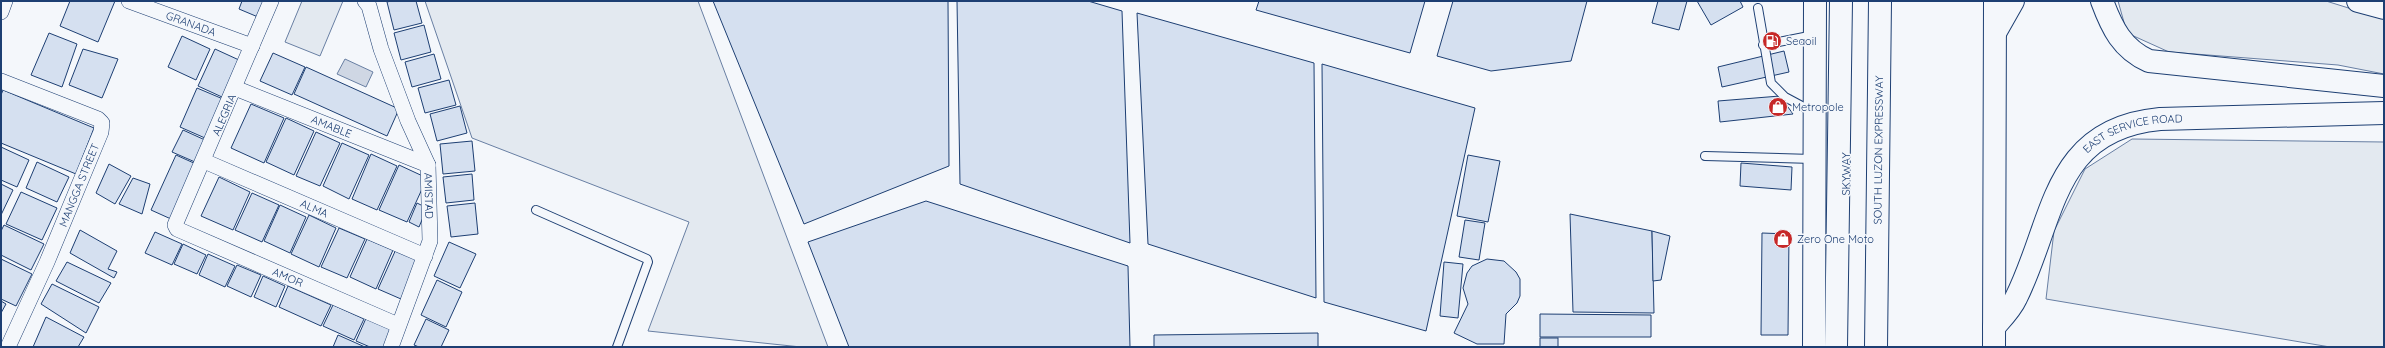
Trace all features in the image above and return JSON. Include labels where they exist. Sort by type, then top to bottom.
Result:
[{"type":"main road","points":[[1814,347],[1815,1]]},
{"type":"main road","points":[[1836,347],[1841,1]]},
{"type":"main road","name":"SKYWAY","points":[[1845,347],[1847,1]]},
{"type":"main road","points":[[1874,347],[1875,1]]},
{"type":"main road","name":"SOUTH LUZON EXPRESSWAY","points":[[1874,347],[1880,1]]},
{"type":"main road","name":"EAST SERVICE ROAD","points":[[1994,337],[1995,1]]},
{"type":"main road","points":[[1994,37],[2000,20],[2013,1]]},
{"type":"main road","points":[[2102,1],[2112,27],[2123,44],[2139,57],[2149,61],[2384,86]]},
{"type":"main road","points":[[2358,1],[2384,8]]},
{"type":"main road","name":"EAST SERVICE ROAD","points":[[1994,337],[2015,299],[2057,192],[2070,167],[2085,149],[2113,130],[2136,122],[2160,119],[2384,113]]},
{"type":"street","points":[[1,12],[5,1]]},
{"type":"street","name":"GRANADA","points":[[129,1],[159,6],[252,46]]},
{"type":"street","name":"ALEGRIA","points":[[177,229],[176,222],[204,161],[271,1]]},
{"type":"street","name":"AMISTAD","points":[[365,1],[369,6],[382,49],[408,121],[428,165],[430,241],[391,347]]},
{"type":"street","name":"MANGGA STREET","points":[[1,81],[98,119],[102,122],[101,132],[47,262],[8,347]]},
{"type":"street","name":"AMABLE","points":[[235,88],[428,165]]},
{"type":"street","name":"ALMA","points":[[204,161],[425,256]]},
{"type":"street","name":"AMOR","points":[[177,229],[398,325]]},
{"type":"lane","points":[[1758,8],[1763,45],[1771,83],[1785,97],[1814,113]]},
{"type":"lane","points":[[1763,45],[1815,35]]},
{"type":"lane","points":[[1705,156],[1814,158]]},
{"type":"lane","points":[[536,210],[647,259],[648,262],[617,347]]},
{"type":"shaded area","points":[[302,1],[343,1],[320,56],[285,42]]},
{"type":"shaded area","points":[[425,1],[698,1],[828,347],[801,347],[648,331],[689,222],[472,138]]},
{"type":"shaded area","points":[[2118,1],[2326,1],[2384,19],[2384,74],[2338,65],[2169,52],[2127,33]]},
{"type":"shaded area","points":[[345,59],[373,72],[366,87],[337,74]]},
{"type":"shaded area","points":[[2132,139],[2384,142],[2384,347],[2330,347],[2046,299],[2054,231],[2085,169]]},
{"type":"building","points":[[70,1],[115,1],[98,42],[60,26]]},
{"type":"building","points":[[242,1],[264,1],[258,17],[239,9]]},
{"type":"building","points":[[416,1],[422,23],[394,30],[387,2]]},
{"type":"building","points":[[713,1],[948,1],[949,166],[804,224]]},
{"type":"building","points":[[957,1],[1088,1],[1122,11],[1130,243],[960,184]]},
{"type":"building","points":[[1259,1],[1425,1],[1410,53],[1256,10]]},
{"type":"building","points":[[1453,1],[1587,1],[1571,61],[1491,71],[1437,56]]},
{"type":"building","points":[[1658,1],[1687,1],[1679,30],[1652,23]]},
{"type":"building","points":[[1697,1],[1740,1],[1743,7],[1711,25]]},
{"type":"building","points":[[1137,13],[1314,63],[1316,298],[1148,244]]},
{"type":"building","points":[[424,25],[431,52],[401,60],[394,33]]},
{"type":"building","points":[[49,33],[77,44],[62,87],[31,75]]},
{"type":"building","points":[[182,36],[210,49],[196,80],[168,67]]},
{"type":"building","points":[[83,49],[118,59],[102,98],[69,85]]},
{"type":"building","points":[[215,49],[239,60],[222,97],[198,86]]},
{"type":"building","points":[[1784,51],[1789,72],[1722,87],[1718,67]]},
{"type":"building","points":[[273,53],[305,67],[292,95],[260,81]]},
{"type":"building","points":[[434,54],[441,79],[412,87],[405,62]]},
{"type":"building","points":[[1322,64],[1475,108],[1426,331],[1324,302]]},
{"type":"building","points":[[306,67],[399,109],[387,136],[294,94]]},
{"type":"building","points":[[449,80],[456,105],[425,113],[418,88]]},
{"type":"building","points":[[197,88],[223,99],[205,138],[180,127]]},
{"type":"building","points":[[3,90],[94,128],[76,174],[1,143],[1,95]]},
{"type":"building","points":[[1780,96],[1793,114],[1720,122],[1718,101]]},
{"type":"building","points":[[251,104],[284,118],[264,163],[231,148]]},
{"type":"building","points":[[460,106],[467,133],[437,141],[430,114]]},
{"type":"building","points":[[286,118],[314,131],[294,175],[266,162]]},
{"type":"building","points":[[183,130],[205,140],[195,162],[172,152]]},
{"type":"building","points":[[316,132],[340,143],[320,186],[296,176]]},
{"type":"building","points":[[472,141],[475,171],[443,174],[440,144]]},
{"type":"building","points":[[342,143],[369,155],[349,199],[323,186]]},
{"type":"building","points":[[1,147],[29,160],[17,187],[1,180]]},
{"type":"building","points":[[371,154],[397,166],[377,210],[352,199]]},
{"type":"building","points":[[176,155],[196,164],[171,219],[151,210]]},
{"type":"building","points":[[1468,155],[1500,161],[1488,222],[1457,216]]},
{"type":"building","points":[[37,162],[69,177],[57,202],[26,188]]},
{"type":"building","points":[[1741,163],[1792,167],[1791,190],[1740,186]]},
{"type":"building","points":[[109,164],[131,176],[115,204],[96,193]]},
{"type":"building","points":[[399,165],[427,178],[407,222],[379,210]]},
{"type":"building","points":[[472,174],[474,200],[446,203],[443,177]]},
{"type":"building","points":[[219,177],[250,192],[233,230],[201,216]]},
{"type":"building","points":[[133,178],[150,184],[142,214],[119,204]]},
{"type":"building","points":[[1,184],[13,190],[1,215]]},
{"type":"building","points":[[21,192],[57,208],[42,240],[6,224]]},
{"type":"building","points":[[252,193],[279,205],[262,242],[235,230]]},
{"type":"building","points":[[926,201],[1128,266],[1130,347],[849,347],[808,242]]},
{"type":"building","points":[[417,203],[427,208],[419,227],[409,222]]},
{"type":"building","points":[[475,203],[478,234],[451,237],[447,206]]},
{"type":"building","points":[[280,205],[306,217],[290,253],[264,241]]},
{"type":"building","points":[[1570,214],[1652,231],[1654,313],[1573,312]]},
{"type":"building","points":[[309,215],[336,228],[319,267],[291,254]]},
{"type":"building","points":[[1465,220],[1485,223],[1479,260],[1459,257]]},
{"type":"building","points":[[4,225],[44,244],[31,270],[1,255],[1,231]]},
{"type":"building","points":[[339,228],[365,239],[347,278],[321,267]]},
{"type":"building","points":[[80,230],[117,251],[108,269],[117,272],[114,278],[70,253]]},
{"type":"building","points":[[1652,231],[1670,236],[1661,280],[1653,281]]},
{"type":"building","points":[[155,232],[182,244],[172,265],[145,253]]},
{"type":"building","points":[[1762,233],[1789,234],[1788,335],[1761,335]]},
{"type":"building","points":[[367,239],[393,250],[376,289],[350,277]]},
{"type":"building","points":[[449,242],[476,254],[460,288],[434,276]]},
{"type":"building","points":[[183,244],[206,255],[197,274],[174,264]]},
{"type":"building","points":[[397,247],[420,257],[401,299],[378,289]]},
{"type":"building","points":[[208,254],[235,266],[225,287],[199,275]]},
{"type":"building","points":[[1,259],[32,274],[16,306],[1,299]]},
{"type":"building","points":[[1487,259],[1504,261],[1516,272],[1520,279],[1520,296],[1517,303],[1506,314],[1504,344],[1477,344],[1454,333],[1468,304],[1463,288],[1467,273],[1472,266]]},
{"type":"building","points":[[67,262],[111,283],[99,303],[56,281]]},
{"type":"building","points":[[1444,262],[1463,264],[1458,318],[1440,316]]},
{"type":"building","points":[[237,265],[261,275],[251,297],[227,286]]},
{"type":"building","points":[[263,276],[285,286],[276,307],[254,297]]},
{"type":"building","points":[[437,280],[462,292],[446,327],[421,315]]},
{"type":"building","points":[[52,284],[99,307],[86,333],[41,304]]},
{"type":"building","points":[[288,286],[331,305],[321,326],[279,307]]},
{"type":"building","points":[[1,301],[6,304],[1,313]]},
{"type":"building","points":[[333,305],[364,319],[354,340],[323,326]]},
{"type":"building","points":[[1540,314],[1651,315],[1651,337],[1540,337]]},
{"type":"building","points":[[367,316],[396,329],[388,347],[370,347],[356,341]]},
{"type":"building","points":[[46,317],[84,337],[78,347],[33,347]]},
{"type":"building","points":[[426,319],[449,330],[441,347],[419,347],[414,345]]},
{"type":"building","points":[[1318,333],[1318,347],[1154,347],[1154,335]]},
{"type":"building","points":[[338,335],[365,347],[333,347]]},
{"type":"building","points":[[1540,338],[1558,338],[1558,347],[1540,347]]},
{"type":"place","name":"Seaoil","points":[[1772,41]]},
{"type":"place","name":"Metropole","points":[[1778,107]]},
{"type":"place","name":"Zero One Moto","points":[[1783,239]]}]
